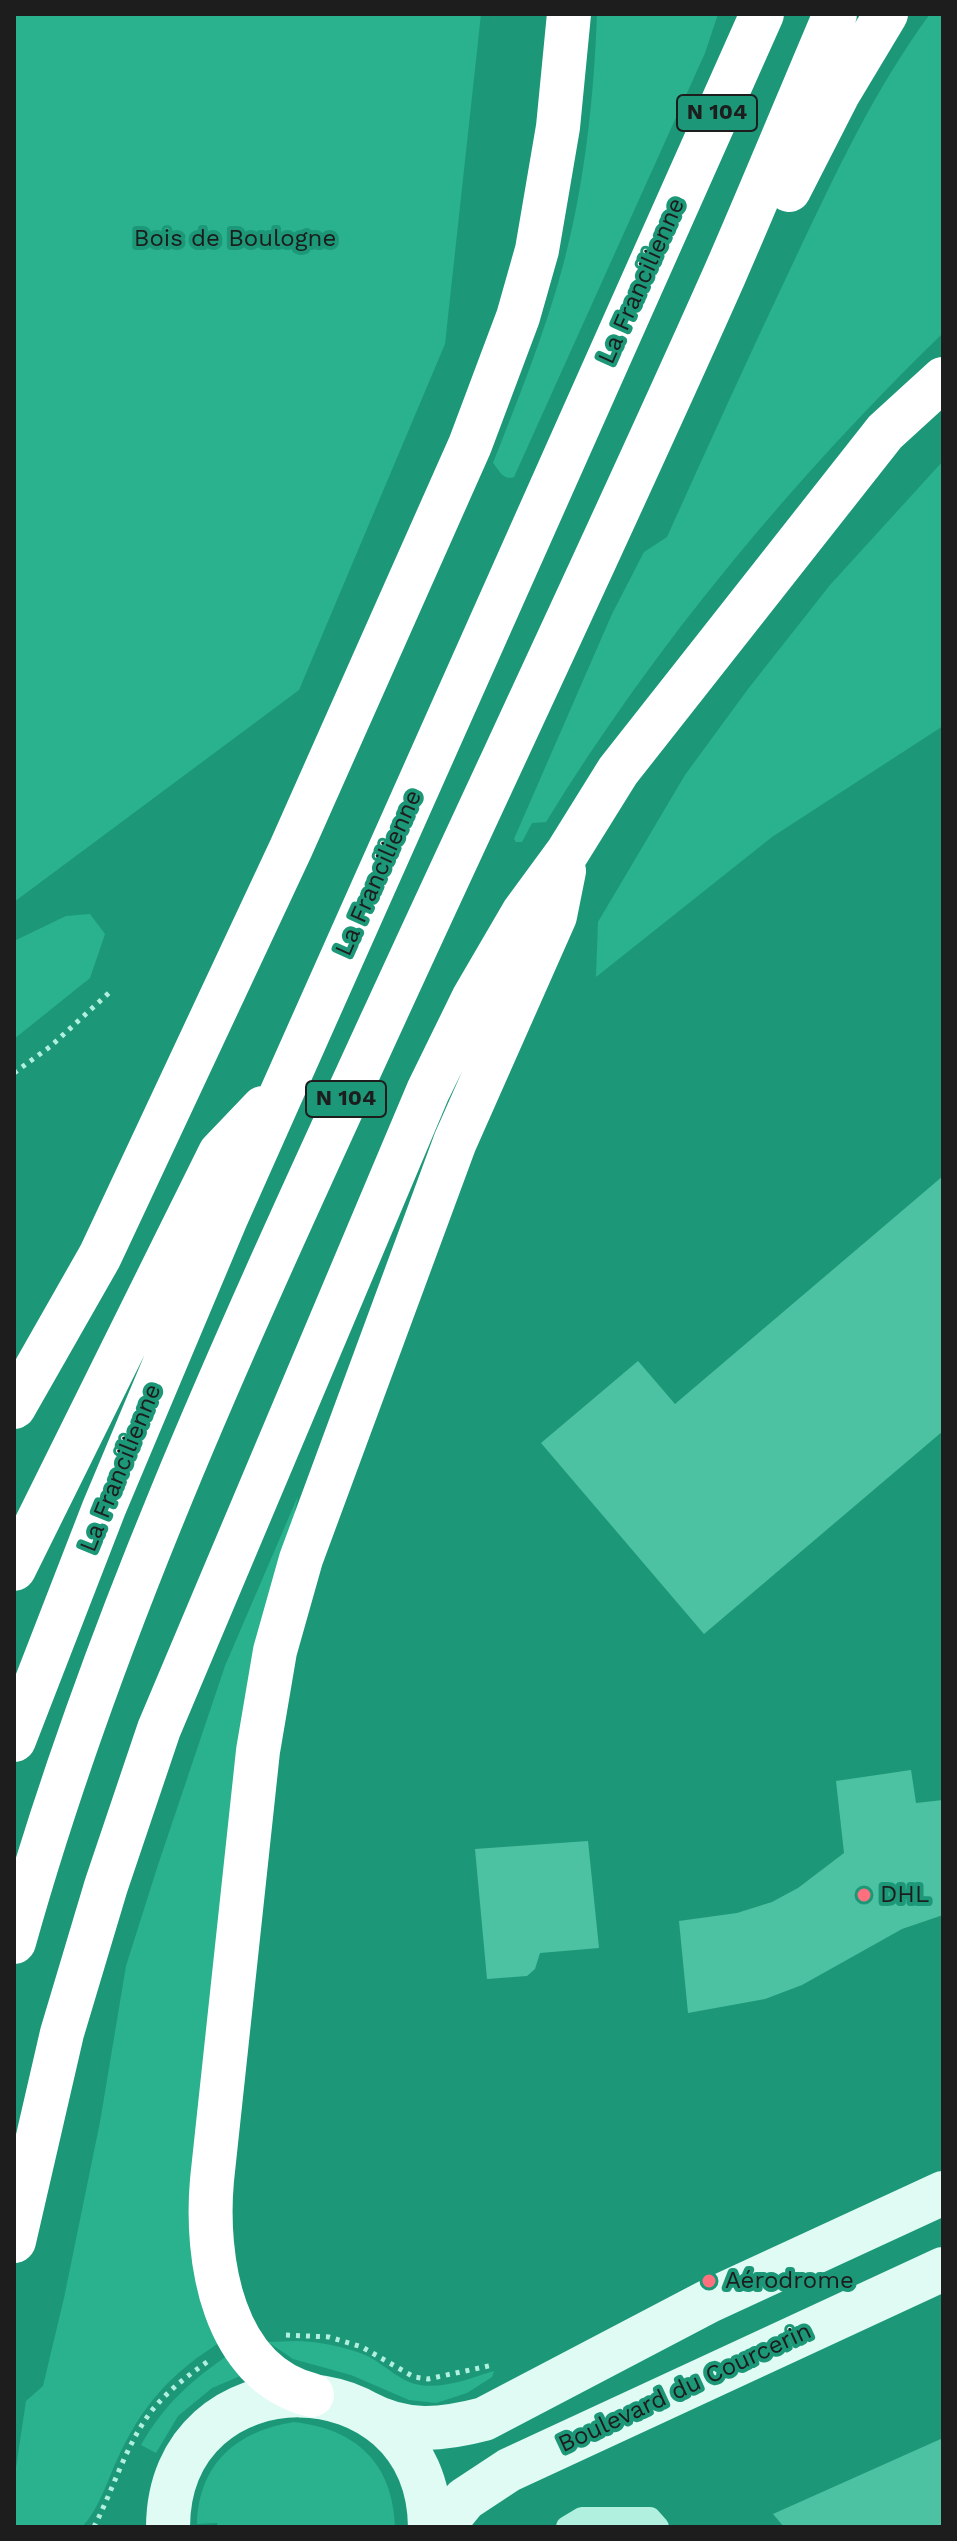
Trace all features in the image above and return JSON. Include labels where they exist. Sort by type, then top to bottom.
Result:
[{"type":"highway","points":[[14,1407],[100,1256],[291,848],[470,445],[518,317],[537,250],[558,127],[569,14]]},
{"type":"highway","name":"La Francilienne","points":[[14,1740],[104,1508],[226,1218],[762,14]]},
{"type":"highway","points":[[725,274],[835,14]]},
{"type":"highway","points":[[725,274],[781,207],[838,94],[886,14]]},
{"type":"highway","name":"N 104","points":[[14,1942],[37,1860],[93,1698],[159,1524],[306,1186],[725,274]]},
{"type":"highway","points":[[14,2241],[62,2033],[106,1886],[159,1729],[428,1091],[474,997],[523,913],[567,853],[618,771],[885,432],[943,379]]},
{"type":"highway","points":[[312,2395],[287,2387],[272,2378],[247,2349],[225,2306],[215,2270],[210,2234],[212,2180],[258,1751],[275,1651],[301,1559],[455,1142],[555,916],[567,853]]},
{"type":"highway","points":[[14,1569],[220,1153],[284,1086]]},
{"type":"main road","points":[[137,2527],[171,2491],[195,2444],[231,2413],[265,2398],[312,2395],[349,2404],[387,2422],[427,2430],[451,2428],[484,2419],[709,2301],[943,2193]]},
{"type":"main road","name":"Boulevard du Courcerin","points":[[442,2527],[465,2499],[509,2470],[943,2269]]},
{"type":"main road","points":[[365,2412],[398,2439],[415,2465],[426,2494],[430,2527]]},
{"type":"main road","points":[[168,2527],[171,2494],[177,2477]]},
{"type":"lane","points":[[567,2527],[582,2518],[650,2518],[658,2527]]},
{"type":"path","points":[[14,1073],[51,1046],[112,990]]},
{"type":"green space","name":"Bois de Boulogne","points":[[14,14],[481,14],[445,344],[299,690],[14,902]]},
{"type":"green space","points":[[597,14],[718,14],[705,53],[514,477],[507,477],[493,463],[549,313],[578,201],[591,108]]},
{"type":"green space","points":[[930,14],[943,14],[943,333],[780,505],[680,627],[588,756],[546,822],[532,823],[522,842],[516,842],[514,839],[612,614],[644,552],[667,537],[762,328],[841,165],[873,103]]},
{"type":"green space","points":[[943,461],[943,726],[772,837],[596,977],[598,922],[685,775],[830,585]]},
{"type":"green space","points":[[90,914],[105,934],[90,978],[14,1039],[14,941],[66,916]]},
{"type":"green space","points":[[298,1496],[263,1650],[224,2340],[173,2378],[147,2407],[126,2442],[98,2504],[82,2527],[14,2527],[14,2481],[26,2401],[43,2386],[64,2298],[100,2122],[126,1966],[225,1666]]},
{"type":"green space","points":[[297,2341],[357,2352],[405,2380],[420,2385],[448,2384],[494,2371],[492,2377],[467,2393],[436,2403],[409,2400],[351,2375],[293,2359],[268,2342]]},
{"type":"green space","points":[[231,2353],[245,2374],[212,2388],[178,2416],[156,2453],[141,2445],[180,2393]]},
{"type":"green space","points":[[294,2422],[336,2432],[367,2453],[379,2467],[387,2485],[395,2527],[218,2527],[217,2523],[197,2524],[205,2484],[225,2454],[255,2433]]},
{"type":"building","points":[[943,1176],[943,1431],[704,1634],[541,1443],[638,1361],[675,1404]]},
{"type":"building","name":"DHL","points":[[911,1770],[916,1803],[943,1800],[943,1915],[902,1929],[802,1985],[765,1999],[688,2013],[679,1921],[737,1913],[772,1902],[798,1888],[844,1853],[836,1781]]},
{"type":"building","points":[[588,1841],[599,1948],[540,1953],[535,1969],[527,1976],[487,1979],[475,1849]]},
{"type":"building","points":[[943,2438],[943,2527],[784,2527],[773,2514]]},
{"type":"place","name":"DHL","points":[[864,1895]]},
{"type":"place","name":"Aérodrome","points":[[709,2281]]}]
